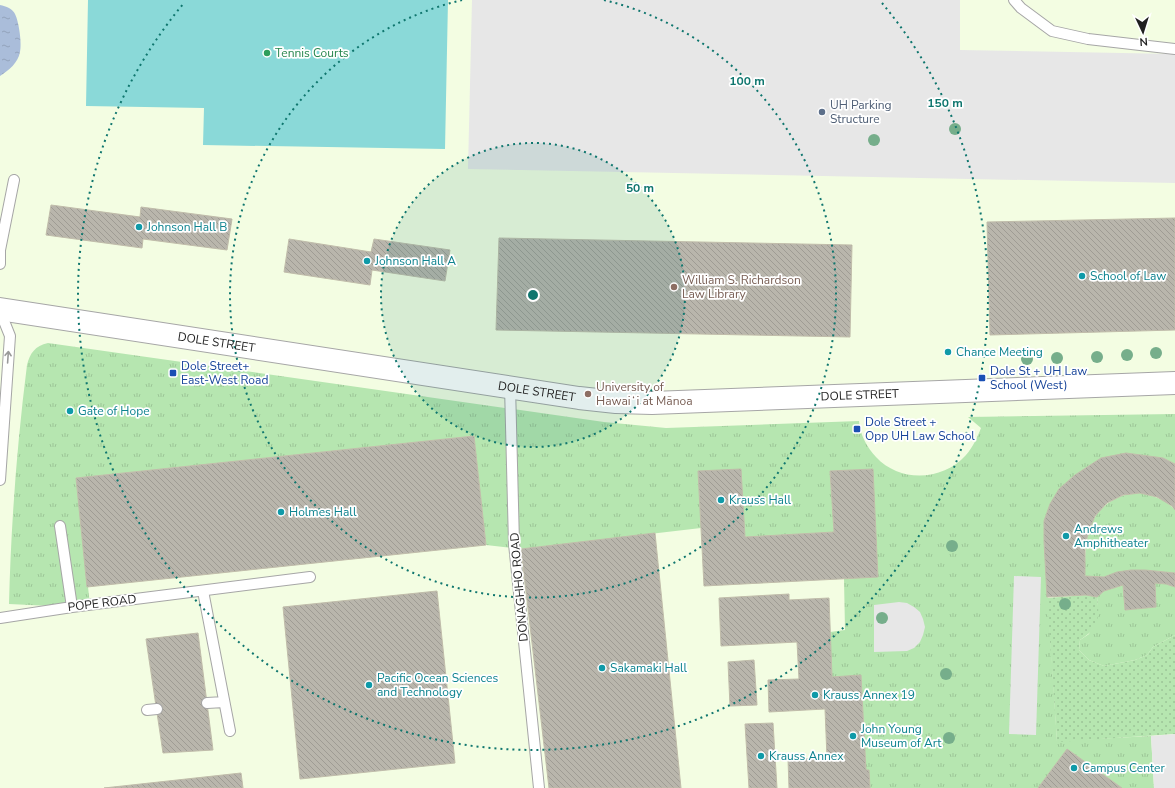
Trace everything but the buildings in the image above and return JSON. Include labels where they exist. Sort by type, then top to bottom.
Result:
[{"type":"street","name":"DOLE STREET","points":[[0,310],[510,386],[579,398],[616,402],[652,403],[1175,383]]},
{"type":"lane","points":[[1014,0],[1021,8],[1052,30],[1088,40],[1175,49]]},
{"type":"lane","points":[[0,264],[2,231],[14,180]]},
{"type":"lane","points":[[0,310],[10,336],[0,480]]},
{"type":"lane","name":"DONAGHHO ROAD","points":[[510,386],[514,544],[539,788]]},
{"type":"lane","points":[[60,526],[72,607]]},
{"type":"lane","name":"POPE ROAD","points":[[0,618],[72,607],[310,577]]},
{"type":"lane","points":[[203,591],[230,731]]},
{"type":"lane","points":[[207,703],[224,702]]},
{"type":"shaded area","name":"University of Hawaiʻi at Mānoa","points":[[0,0],[1175,0],[1175,788],[0,788]]},
{"type":"shaded area","name":"Tennis Courts","points":[[88,0],[448,0],[445,149],[203,145],[204,108],[86,106]]},
{"type":"shaded area","name":"UH Parking Structure","points":[[472,0],[960,0],[960,50],[1175,54],[1175,183],[468,169]]},
{"type":"shaded area","points":[[1014,576],[1041,577],[1036,735],[1009,734]]},
{"type":"shaded area","points":[[899,602],[907,603],[920,612],[925,627],[920,642],[914,648],[907,651],[874,652],[874,605]]},
{"type":"shaded area","points":[[1175,734],[1175,788],[1154,788],[1151,736]]},
{"type":"green space","points":[[48,343],[604,422],[666,428],[859,421],[864,440],[876,457],[897,471],[909,475],[921,476],[946,470],[957,464],[966,455],[975,442],[981,428],[968,417],[1175,414],[1175,464],[1163,458],[1126,453],[1101,458],[1075,475],[1059,489],[1044,521],[1057,741],[1151,736],[1154,788],[1122,788],[1067,749],[1038,788],[870,788],[866,770],[861,676],[832,677],[830,632],[845,630],[844,579],[878,576],[872,469],[830,471],[834,532],[745,537],[698,471],[701,528],[521,549],[486,545],[474,436],[76,478],[90,605],[72,607],[9,604],[15,484],[27,365],[36,348]]},
{"type":"green space","points":[[1140,493],[1168,503],[1175,510],[1175,573],[1131,570],[1104,577],[1085,576],[1087,540],[1094,519],[1110,502],[1124,495]]},
{"type":"green space","points":[[1155,583],[1175,587],[1175,635],[1153,647],[1147,655],[1135,660],[1104,666],[1089,660],[1079,650],[1080,640],[1089,634],[1098,607],[1097,597],[1104,591],[1123,585],[1125,610],[1156,607]]},
{"type":"green space","points":[[1086,595],[1097,597],[1098,611],[1095,627],[1080,640],[1079,650],[1089,660],[1104,666],[1135,660],[1147,655],[1153,647],[1175,635],[1175,734],[1057,742],[1047,598]]},
{"type":"water","points":[[0,5],[9,8],[15,14],[19,27],[21,44],[17,60],[10,69],[0,76]]},
{"type":"place","name":"Tennis Courts","points":[[267,53]]},
{"type":"place","name":"UH Parking Structure","points":[[822,112]]},
{"type":"place","name":"Johnson Hall B","points":[[139,227]]},
{"type":"place","name":"Johnson Hall A","points":[[367,261]]},
{"type":"place","name":"School of Law","points":[[1082,276]]},
{"type":"place","name":"William S. Richardson Law Library","points":[[674,287]]},
{"type":"place","name":"Chance Meeting","points":[[948,352]]},
{"type":"place","name":"Dole Street+ East-West Road","points":[[173,373]]},
{"type":"place","name":"Dole St + UH Law School (West)","points":[[982,378]]},
{"type":"place","name":"University of Hawaiʻi at Mānoa","points":[[588,394]]},
{"type":"place","name":"Gate of Hope","points":[[70,411]]},
{"type":"place","name":"Dole Street + Opp UH Law School","points":[[857,429]]},
{"type":"place","name":"Krauss Hall","points":[[721,500]]},
{"type":"place","name":"Holmes Hall","points":[[281,512]]},
{"type":"place","name":"Andrews Amphitheater","points":[[1066,536]]},
{"type":"place","name":"Sakamaki Hall","points":[[602,668]]},
{"type":"place","name":"Pacific Ocean Sciences and Technology","points":[[369,685]]},
{"type":"place","name":"Krauss Annex 19","points":[[815,695]]},
{"type":"place","name":"John Young Museum of Art","points":[[853,736]]},
{"type":"place","name":"Krauss Annex","points":[[761,756]]},
{"type":"place","name":"Campus Center","points":[[1074,768]]}]
